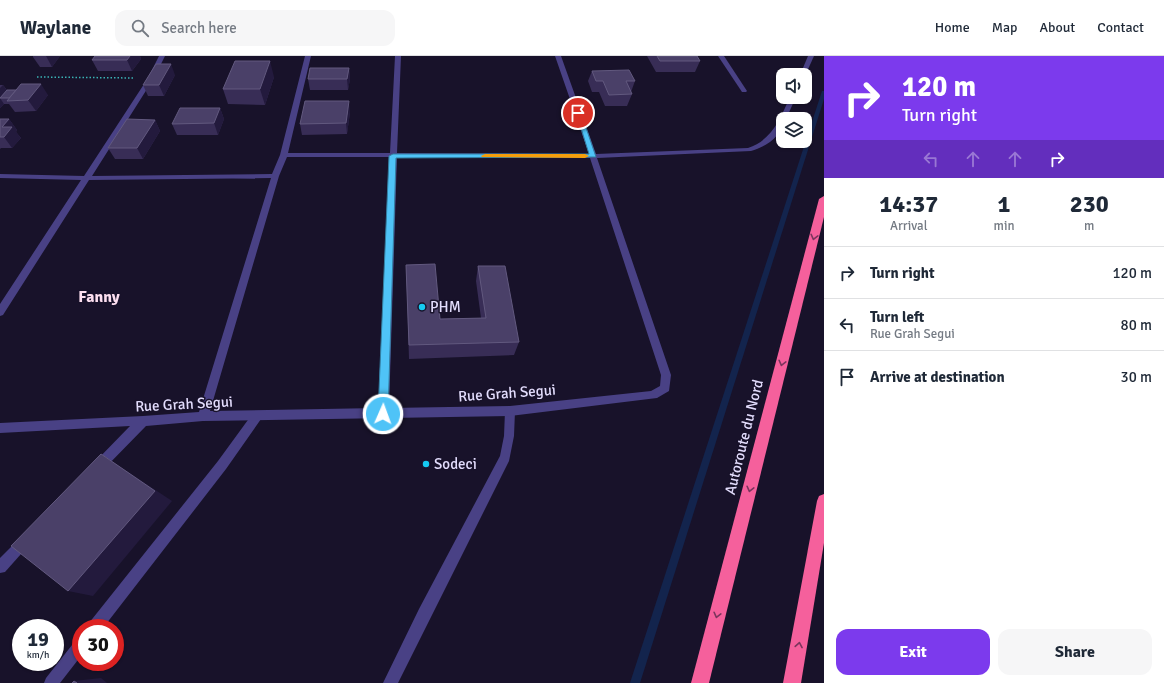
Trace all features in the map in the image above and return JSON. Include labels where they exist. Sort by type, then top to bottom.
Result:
[{"type":"highway","name":"Autoroute du Nord","points":[[700,683],[824,199]]},
{"type":"highway","points":[[792,683],[824,501]]},
{"type":"street","points":[[0,312],[151,78],[162,56]]},
{"type":"street","points":[[203,416],[284,154],[308,56]]},
{"type":"street","points":[[383,414],[398,56]]},
{"type":"street","name":"Rue Grah Segui","points":[[0,428],[142,421],[203,416],[383,414],[510,410],[653,395],[665,388],[666,375],[558,56]]},
{"type":"street","points":[[721,56],[744,92]]},
{"type":"street","points":[[806,68],[811,56]]},
{"type":"street","points":[[284,154],[393,156],[593,156],[749,150],[758,147],[774,135],[790,104]]},
{"type":"street","points":[[0,176],[86,178],[276,176]]},
{"type":"street","points":[[390,683],[505,457],[509,436],[510,410]]},
{"type":"street","points":[[101,619],[222,465],[257,416]]},
{"type":"street","points":[[88,477],[142,421]]},
{"type":"street","points":[[0,567],[33,533]]},
{"type":"street","points":[[50,683],[72,656]]},
{"type":"path","points":[[37,77],[151,78]]},
{"type":"building","points":[[95,56],[130,56],[127,60],[92,60]]},
{"type":"building","points":[[657,56],[697,56],[700,61],[660,61]]},
{"type":"building","points":[[235,61],[270,61],[260,89],[223,89]]},
{"type":"building","points":[[156,64],[171,64],[159,85],[143,85]]},
{"type":"building","points":[[310,68],[349,68],[347,79],[308,79]]},
{"type":"building","points":[[629,70],[635,81],[626,81],[632,94],[609,95],[603,81],[596,81],[592,71]]},
{"type":"building","points":[[21,84],[41,84],[28,100],[7,101]]},
{"type":"building","points":[[7,90],[16,90],[9,98],[0,98]]},
{"type":"building","points":[[305,101],[349,101],[346,123],[300,124]]},
{"type":"building","points":[[180,108],[220,108],[214,123],[172,124]]},
{"type":"building","points":[[0,119],[9,119],[2,127],[12,127],[4,137],[0,137]]},
{"type":"building","points":[[127,119],[155,120],[137,148],[108,148]]},
{"type":"building","name":"PHM","points":[[435,264],[440,319],[486,318],[478,266],[505,266],[519,342],[409,345],[406,265]]},
{"type":"building","points":[[101,454],[155,491],[68,591],[11,546]]},
{"type":"waterway","points":[[635,683],[824,92]]},
{"type":"slow traffic","points":[[485,156],[585,156]]},
{"type":"place","name":"PHM","points":[[422,307]]},
{"type":"place","name":"Sodeci","points":[[426,464]]},
{"type":"district","name":"Fanny","points":[[99,297]]},
{"type":"route","points":[[383,414],[393,156],[593,156],[578,113]]}]
